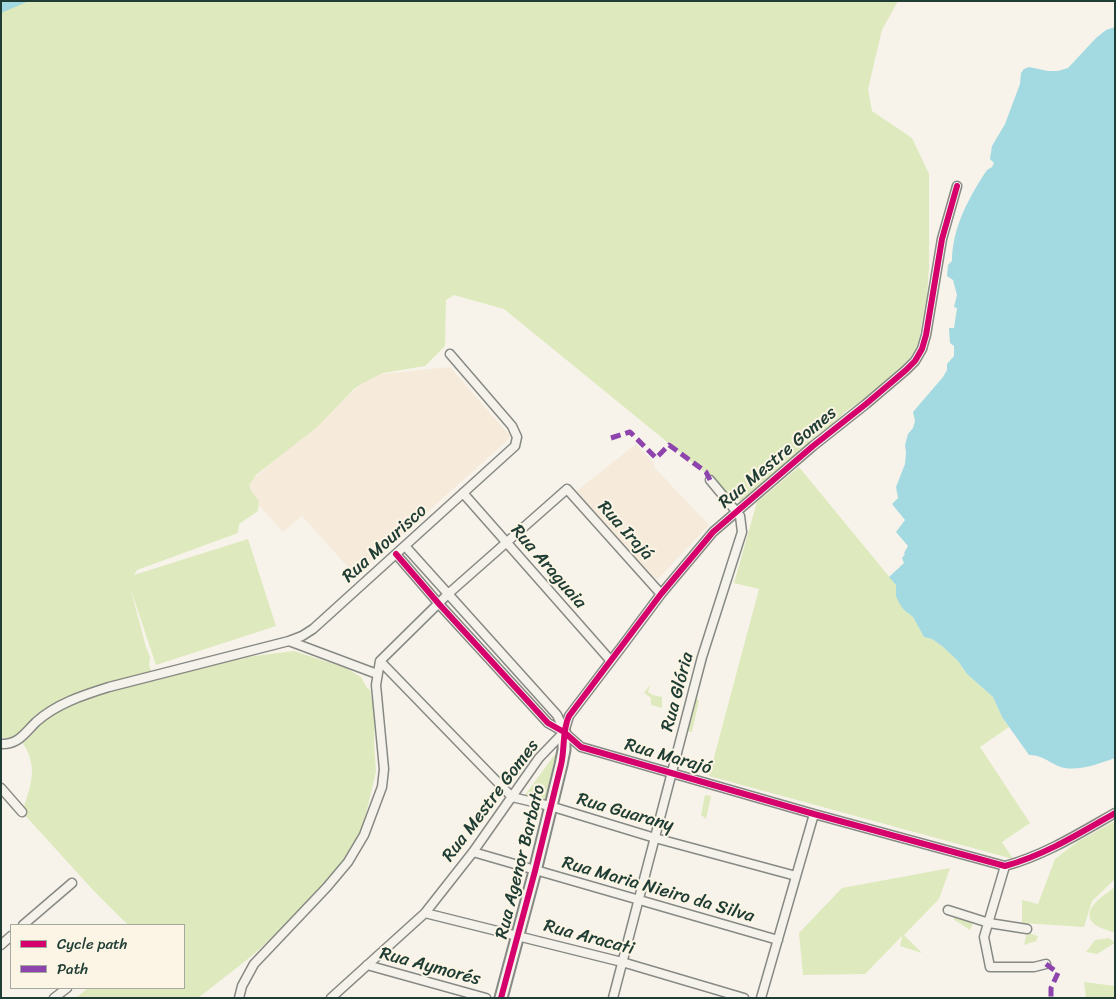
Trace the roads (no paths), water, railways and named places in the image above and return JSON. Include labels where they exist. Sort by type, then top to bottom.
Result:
[{"type":"street","name":"Rua Mestre Gomes","points":[[331,998],[426,912],[473,852],[539,758],[564,732],[569,716],[661,594],[713,532],[915,361],[922,349],[926,335],[942,240],[957,186]]},
{"type":"street","name":"Rua Mourisco","points":[[1,744],[19,740],[50,712],[88,694],[289,641],[313,629],[515,446],[517,438],[512,426],[450,354]]},
{"type":"street","points":[[710,480],[737,512]]},
{"type":"street","name":"Rua Irajá","points":[[508,543],[567,489],[661,594]]},
{"type":"street","name":"Rua Araguaia","points":[[463,493],[611,661]]},
{"type":"street","name":"Rua Glória","points":[[613,998],[702,657],[740,541],[742,524],[737,512]]},
{"type":"street","points":[[239,998],[242,986],[254,964],[327,887],[348,862],[364,835],[382,787],[384,769],[376,685],[380,661],[448,594],[508,543]]},
{"type":"street","name":"Rua Marajó","points":[[405,546],[557,715],[564,732]]},
{"type":"street","name":"Rua Marajó","points":[[396,554],[548,724],[564,732],[581,747],[814,814],[1005,866]]},
{"type":"street","points":[[289,641],[377,674]]},
{"type":"street","points":[[380,661],[512,797]]},
{"type":"street","name":"Rua Agenor Barbato","points":[[501,998],[535,871],[564,750],[564,732]]},
{"type":"street","points":[[3,792],[22,812]]},
{"type":"street","name":"Rua Guarany","points":[[512,797],[550,806],[655,838],[796,876]]},
{"type":"street","points":[[1046,964],[1034,967],[990,967],[984,937],[1005,866],[1064,843],[1115,812]]},
{"type":"street","points":[[761,998],[814,814]]},
{"type":"street","name":"Rua Maria Nieiro da Silva","points":[[473,852],[778,940]]},
{"type":"street","points":[[24,924],[72,883]]},
{"type":"street","points":[[948,910],[989,923],[1027,929]]},
{"type":"street","name":"Rua Aracati","points":[[426,912],[622,962],[744,998]]},
{"type":"street","name":"Rua Aymorés","points":[[367,965],[486,998]]},
{"type":"street","points":[[54,998],[66,989]]},
{"type":"water","points":[[1,1],[29,1],[1,13]]},
{"type":"water","points":[[1115,27],[1115,758],[1086,767],[1072,769],[1058,766],[1041,757],[1029,755],[1002,717],[993,697],[967,674],[958,661],[942,646],[932,639],[924,637],[913,617],[899,603],[896,596],[896,585],[889,577],[904,563],[902,558],[908,546],[896,532],[905,520],[892,504],[898,498],[896,487],[905,464],[905,445],[908,434],[913,428],[915,421],[913,412],[943,377],[947,370],[947,364],[954,356],[954,346],[950,343],[949,328],[954,328],[957,308],[954,307],[957,295],[953,280],[947,276],[948,265],[952,261],[955,237],[963,213],[980,180],[994,163],[990,159],[992,146],[1005,124],[1020,84],[1021,73],[1029,67],[1048,71],[1068,68],[1096,38],[1106,30]]}]
